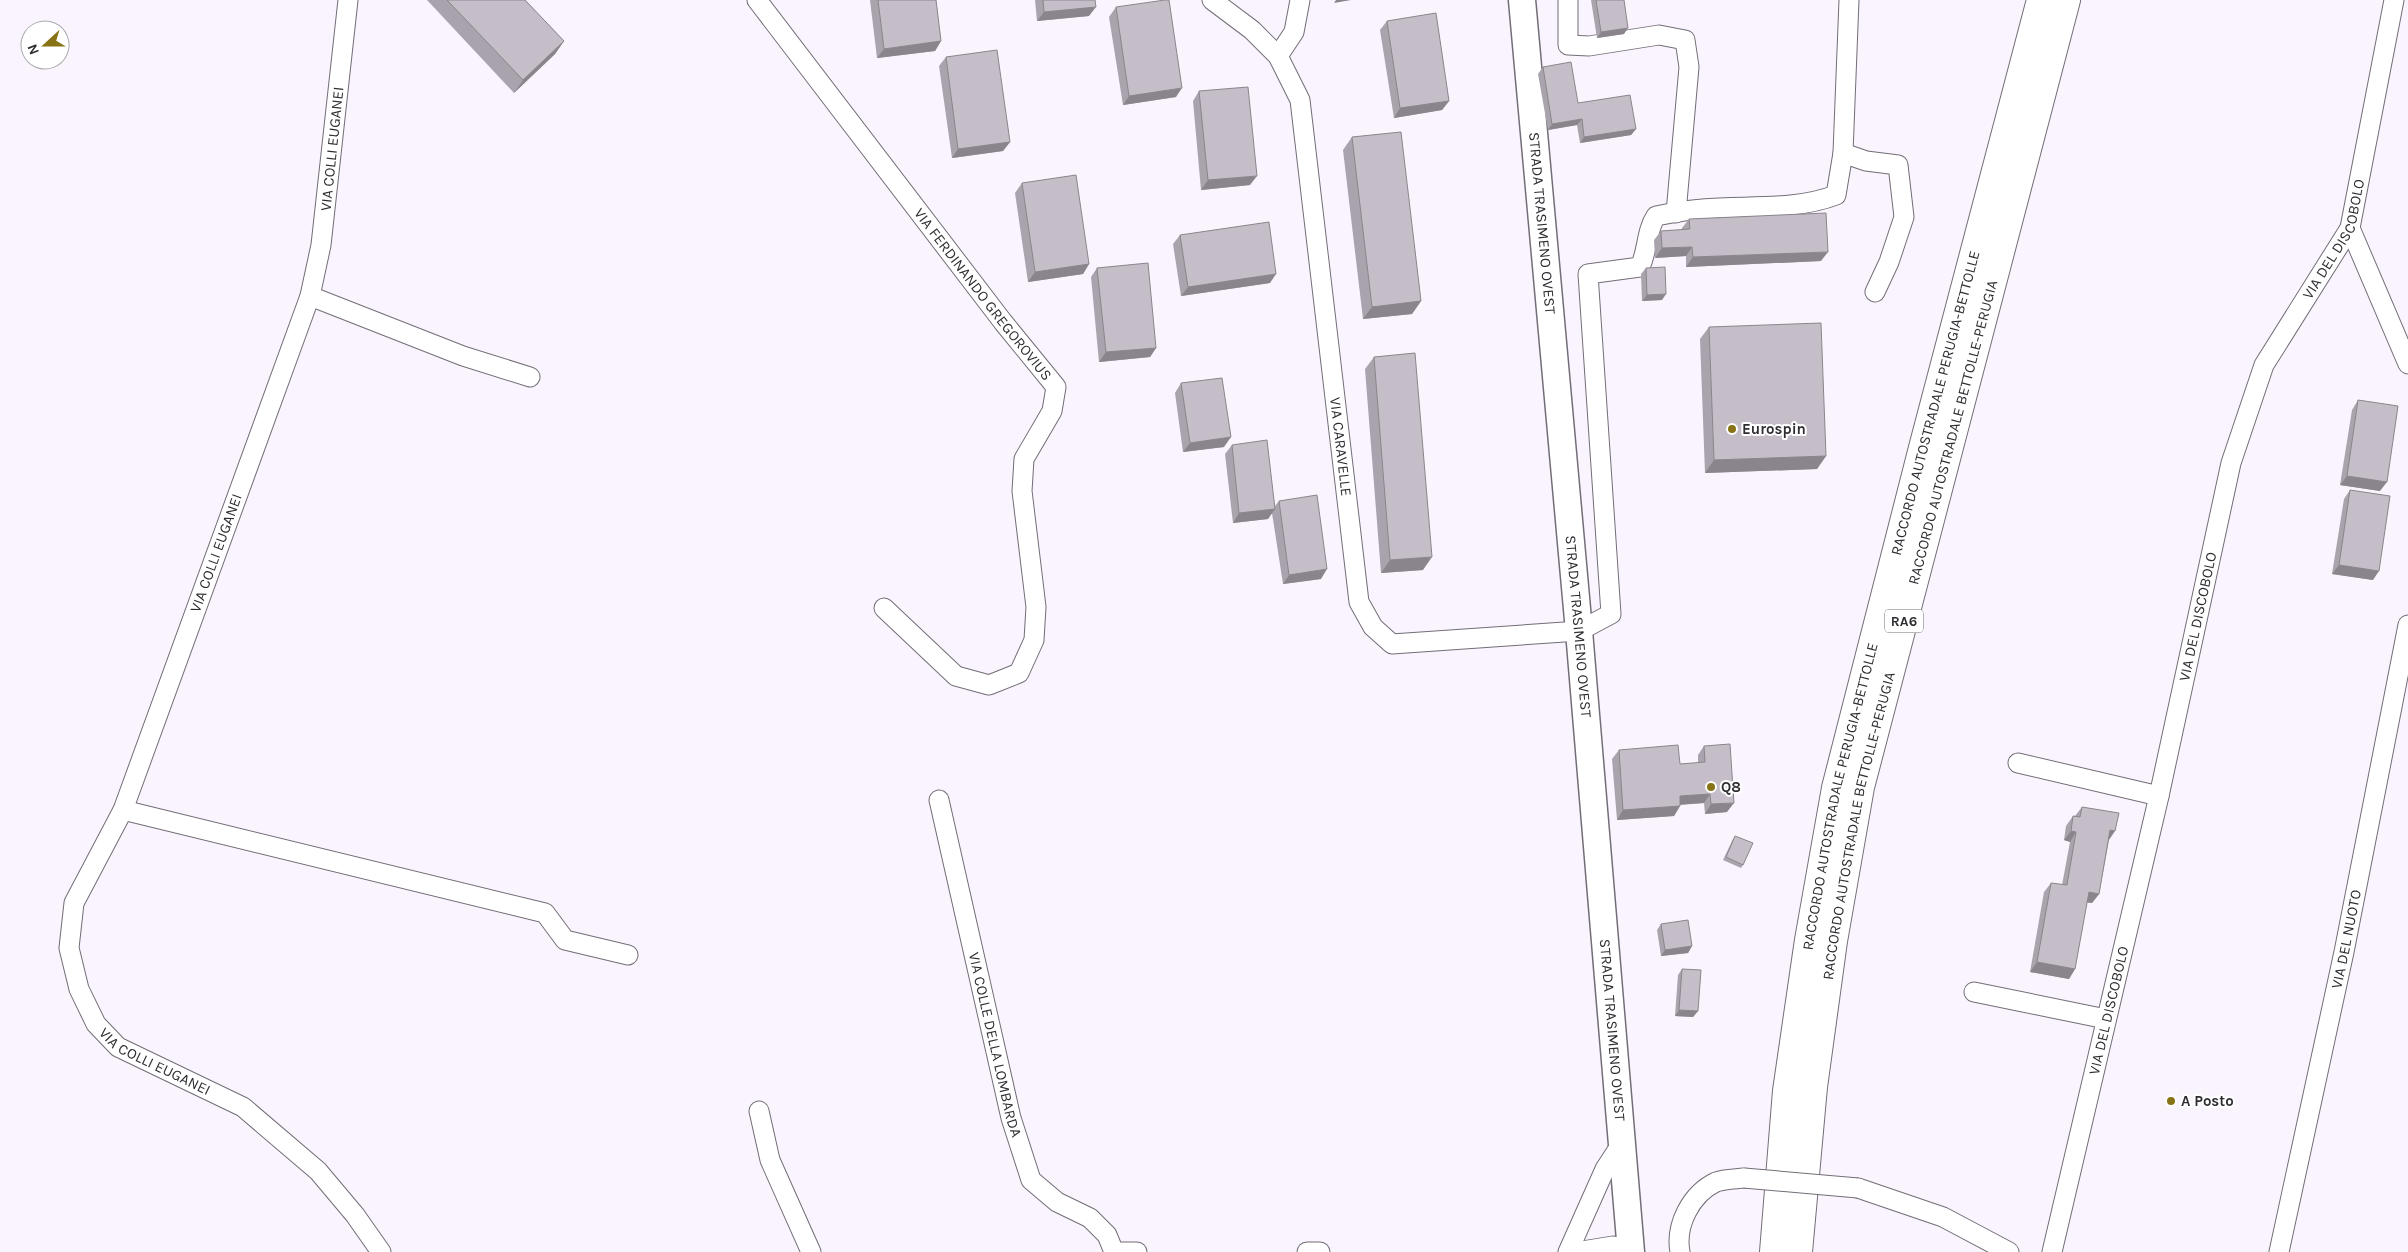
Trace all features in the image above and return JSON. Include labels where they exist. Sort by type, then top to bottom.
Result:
[{"type":"highway","name":"RACCORDO AUTOSTRADALE PERUGIA-BETTOLLE","points":[[1774,1252],[1787,1091],[1809,940],[1836,788],[1926,434],[2041,0]]},
{"type":"highway","name":"RACCORDO AUTOSTRADALE BETTOLLE-PERUGIA","points":[[1798,1252],[1814,1077],[1833,941],[1860,787],[2066,0]]},
{"type":"main road","name":"STRADA TRASIMENO OVEST","points":[[1522,0],[1580,630],[1631,1251]]},
{"type":"street","name":"VIA COLLI EUGANEI","points":[[348,0],[322,236],[310,296],[123,810],[74,903],[69,948],[79,988],[96,1024],[118,1047],[243,1107],[318,1171],[355,1215],[381,1252]]},
{"type":"street","name":"VIA CARAVELLE","points":[[1212,0],[1252,30],[1278,56],[1300,100],[1359,602],[1373,628],[1392,644],[1580,630]]},
{"type":"street","points":[[1278,56],[1294,32],[1300,0]]},
{"type":"street","points":[[1568,0],[1568,45],[1589,46],[1659,35],[1685,40],[1689,67],[1676,213]]},
{"type":"street","points":[[1580,630],[1611,614],[1588,274],[1640,267],[1646,254],[1649,226],[1656,216],[1702,209],[1782,206],[1821,200],[1836,195],[1843,153],[1849,0]]},
{"type":"street","name":"VIA DEL DISCOBOLO","points":[[2052,1252],[2159,796],[2231,463],[2264,365],[2350,228],[2394,0]]},
{"type":"street","name":"VIA FERDINANDO GREGOROVIUS","points":[[765,4],[1003,322],[1056,388],[1052,410],[1024,459],[1022,491],[1036,607],[1034,640],[1019,673],[989,685],[956,676],[884,608]]},
{"type":"street","points":[[1843,153],[1866,161],[1898,165],[1904,217],[1889,262],[1875,292]]},
{"type":"street","points":[[2350,228],[2408,364]]},
{"type":"street","points":[[310,296],[463,356],[530,378]]},
{"type":"street","name":"VIA DEL NUOTO","points":[[2279,1252],[2344,952],[2408,625]]},
{"type":"street","points":[[2018,763],[2159,796]]},
{"type":"street","name":"VIA COLLE DELLA LOMBARDA","points":[[939,800],[1011,1118],[1031,1180],[1057,1202],[1090,1218],[1107,1235],[1114,1252]]},
{"type":"street","points":[[123,810],[545,913],[565,940],[628,956]]},
{"type":"street","points":[[1974,992],[2106,1019]]},
{"type":"street","points":[[758,1111],[770,1160],[811,1252]]},
{"type":"street","points":[[1568,1252],[1605,1169],[1622,1144]]},
{"type":"street","points":[[1680,1252],[1678,1244],[1681,1228],[1687,1210],[1698,1195],[1717,1181],[1744,1178],[1858,1188],[1942,1217],[2009,1252]]},
{"type":"street","points":[[1576,1252],[1613,1246],[1631,1251]]},
{"type":"street","points":[[1120,1252],[1137,1252]]},
{"type":"street","points":[[1307,1252],[1320,1252]]},
{"type":"building","points":[[447,0],[525,0],[564,41],[523,80]]},
{"type":"building","points":[[878,0],[936,0],[941,41],[884,49]]},
{"type":"building","points":[[1043,0],[1095,0],[1096,7],[1044,12]]},
{"type":"building","points":[[1169,0],[1182,88],[1129,96],[1116,7]]},
{"type":"building","points":[[1596,0],[1624,0],[1628,28],[1601,32]]},
{"type":"building","points":[[1436,13],[1449,101],[1400,108],[1387,21]]},
{"type":"building","points":[[997,50],[1010,142],[958,149],[946,57]]},
{"type":"building","points":[[1571,62],[1578,103],[1630,95],[1636,129],[1584,137],[1582,119],[1552,124],[1543,67]]},
{"type":"building","points":[[1248,87],[1257,176],[1208,180],[1199,91]]},
{"type":"building","points":[[1401,132],[1421,301],[1372,307],[1352,137]]},
{"type":"building","points":[[1076,175],[1089,264],[1035,272],[1022,183]]},
{"type":"building","points":[[1826,213],[1828,252],[1693,257],[1692,247],[1662,248],[1661,231],[1690,229],[1689,219]]},
{"type":"building","points":[[1269,222],[1276,274],[1188,287],[1180,235]]},
{"type":"building","points":[[1148,263],[1156,348],[1106,352],[1097,268]]},
{"type":"building","points":[[1665,267],[1666,294],[1647,295],[1646,268]]},
{"type":"building","points":[[1821,323],[1826,456],[1714,460],[1709,327]]},
{"type":"building","points":[[1415,353],[1432,557],[1390,560],[1374,357]]},
{"type":"building","points":[[1222,378],[1231,437],[1190,443],[1181,383]]},
{"type":"building","points":[[2358,400],[2398,406],[2387,482],[2347,476]]},
{"type":"building","points":[[1267,440],[1275,509],[1239,513],[1232,445]]},
{"type":"building","points":[[2350,490],[2390,496],[2379,571],[2339,565]]},
{"type":"building","points":[[1317,495],[1327,569],[1289,575],[1279,501]]},
{"type":"building","points":[[1730,744],[1734,803],[1711,804],[1710,794],[1680,796],[1680,806],[1623,810],[1619,750],[1678,745],[1680,764],[1705,762],[1704,746]]},
{"type":"building","points":[[2082,807],[2119,813],[2115,831],[2110,830],[2099,894],[2089,892],[2075,969],[2037,962],[2051,883],[2067,885],[2076,832],[2071,831],[2073,816],[2080,817]]},
{"type":"building","points":[[1735,836],[1753,843],[1743,865],[1726,857]]},
{"type":"building","points":[[1688,920],[1692,946],[1665,950],[1661,924]]},
{"type":"building","points":[[1682,969],[1701,970],[1698,1011],[1679,1010]]},
{"type":"place","name":"Eurospin","points":[[1732,429]]},
{"type":"place","name":"Q8","points":[[1711,787]]},
{"type":"place","name":"A Posto","points":[[2171,1101]]}]
